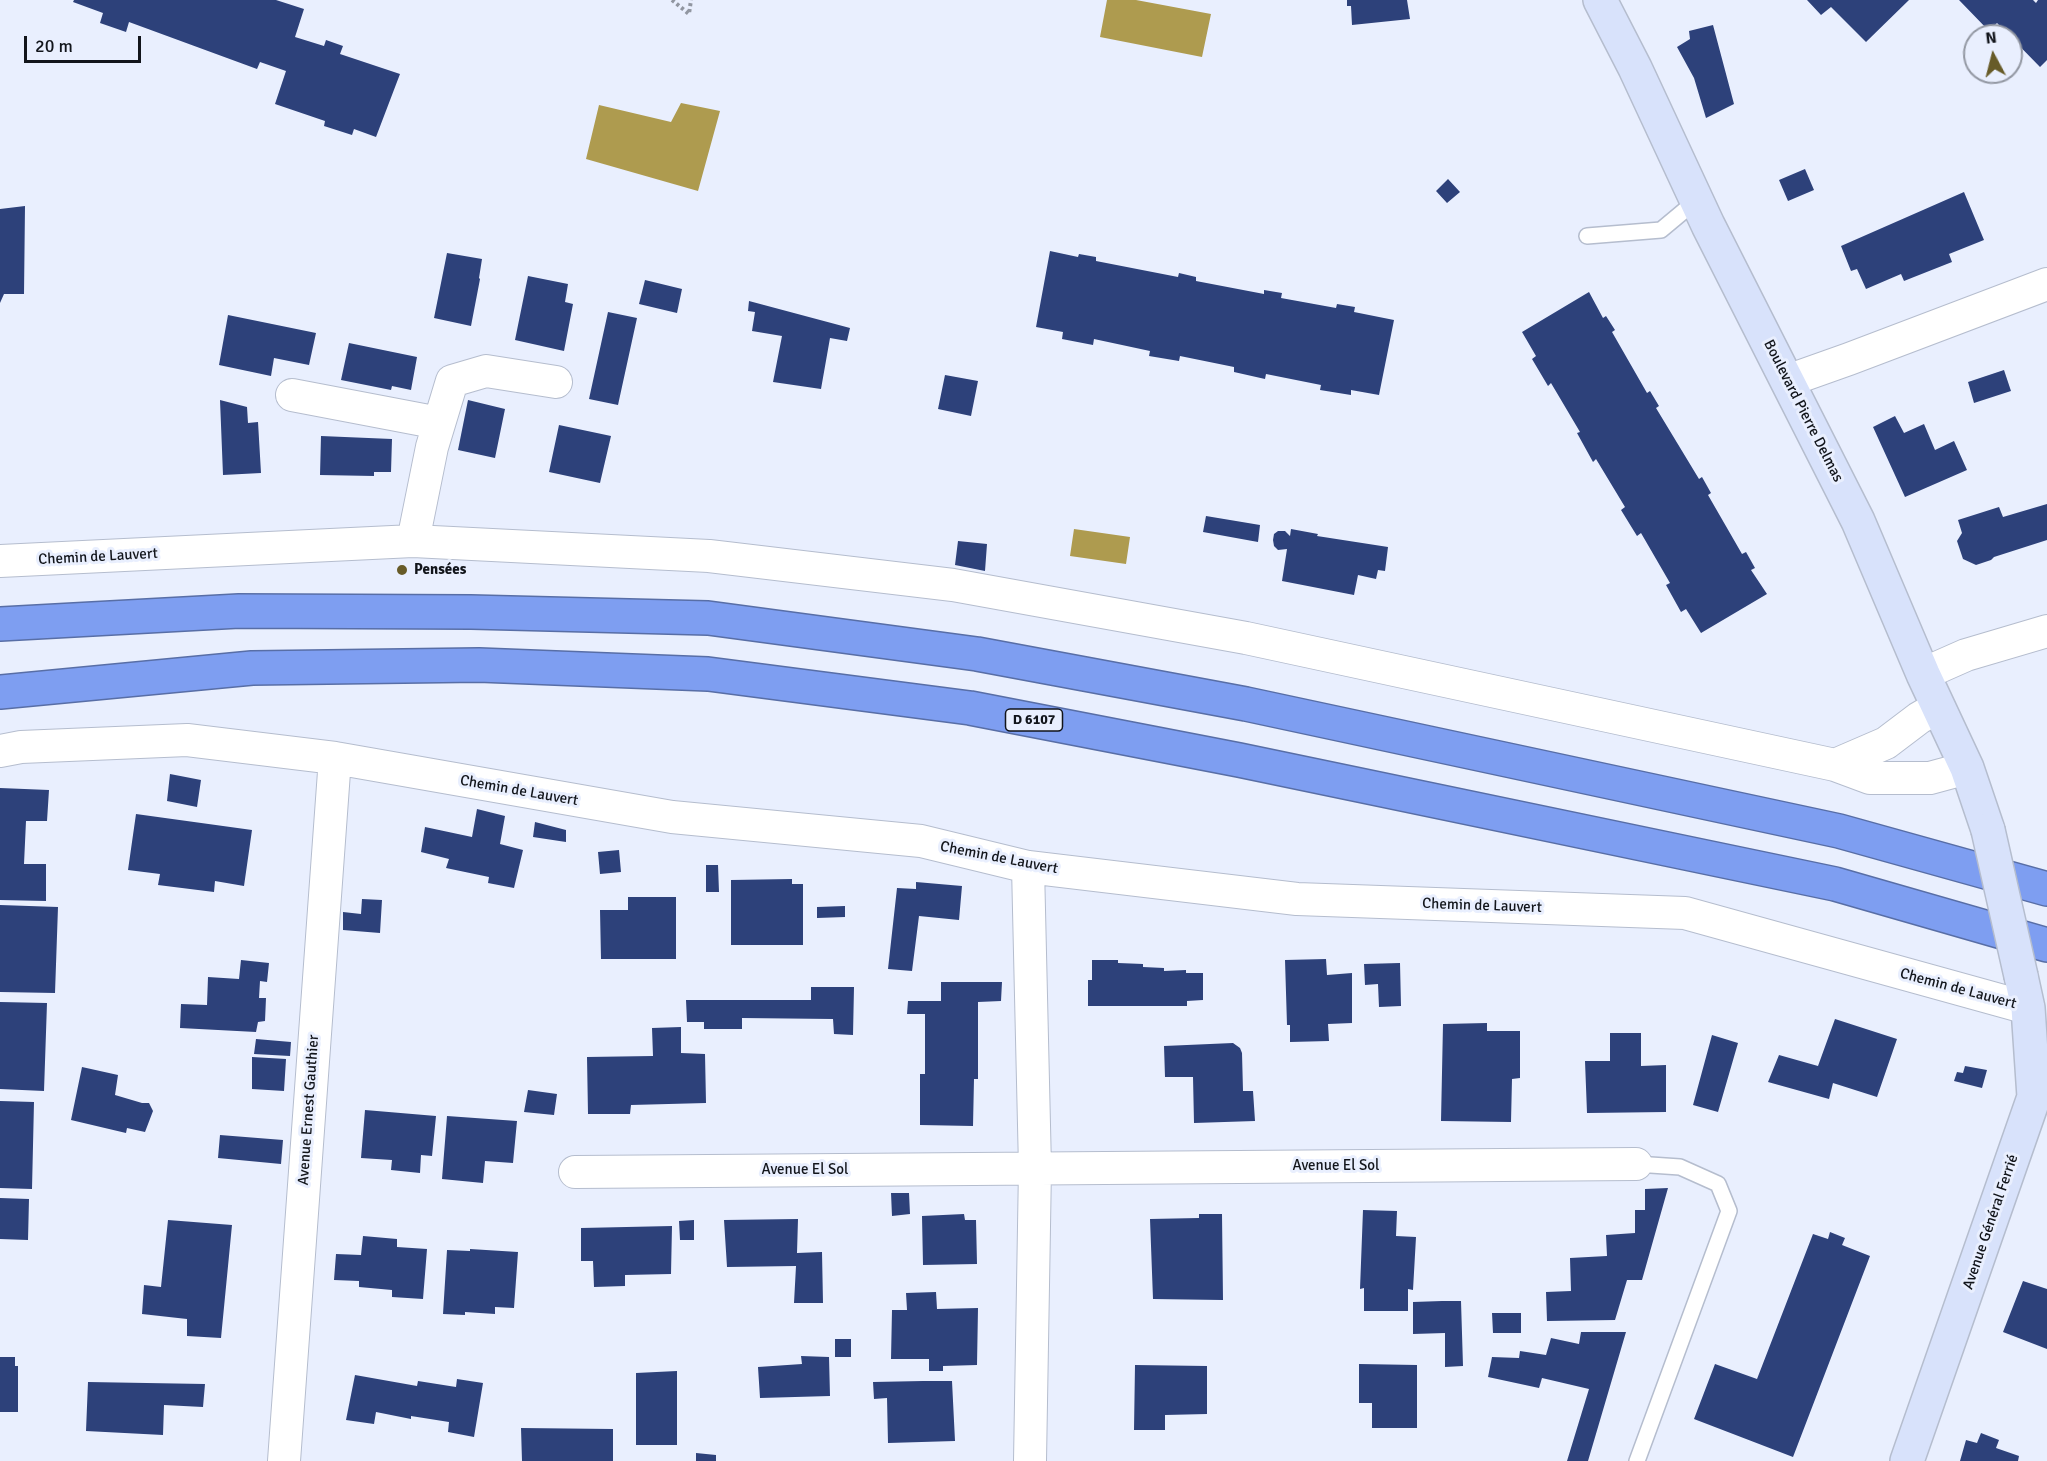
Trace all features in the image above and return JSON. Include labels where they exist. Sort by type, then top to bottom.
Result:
[{"type":"highway","points":[[0,624],[239,611],[471,612],[731,621],[977,654],[1246,704],[1839,831],[2047,890]]},
{"type":"highway","name":"D 6107","points":[[0,692],[252,668],[479,665],[708,674],[970,708],[1239,760],[1835,884],[2047,945]]},
{"type":"street","name":"Boulevard Pierre Delmas","points":[[1600,0],[1635,68],[1697,200],[1858,520],[1923,674],[1966,768],[1988,830],[2021,976]]},
{"type":"street","points":[[1787,381],[2047,284]]},
{"type":"street","points":[[412,542],[432,447],[452,381],[486,371],[556,382]]},
{"type":"street","points":[[292,395],[439,423]]},
{"type":"street","name":"Chemin de Lauvert","points":[[0,561],[412,542],[709,556],[953,585],[1246,638],[1835,765],[1870,778],[1930,778],[1966,768]]},
{"type":"street","points":[[1923,674],[1966,655],[2047,631]]},
{"type":"street","points":[[1835,765],[1886,743],[1938,707]]},
{"type":"street","name":"Chemin de Lauvert","points":[[0,751],[21,747],[187,740],[335,758],[672,818],[921,842],[1028,867],[1297,899],[1685,914],[2028,1008]]},
{"type":"street","name":"Avenue Ernest Gauthier","points":[[284,1461],[335,758]]},
{"type":"street","points":[[1028,867],[1035,1168],[1030,1461]]},
{"type":"street","name":"Avenue Général Ferrié","points":[[1907,1461],[2040,1077],[2021,976]]},
{"type":"street","name":"Avenue El Sol","points":[[574,1172],[1636,1164]]},
{"type":"lane","points":[[1587,236],[1661,230],[1697,200]]},
{"type":"lane","points":[[1636,1164],[1680,1167],[1718,1184],[1729,1211],[1637,1461]]},
{"type":"path","points":[[672,0],[689,14],[691,0]]},
{"type":"shaded area","points":[[1107,0],[1136,0],[1211,14],[1202,57],[1100,37]]},
{"type":"shaded area","points":[[681,103],[720,111],[698,191],[586,159],[599,105],[671,122]]},
{"type":"shaded area","points":[[1074,529],[1130,537],[1126,564],[1070,556]]},
{"type":"building","points":[[74,0],[276,0],[304,9],[295,37],[324,46],[326,40],[343,46],[340,54],[400,74],[376,137],[354,129],[352,135],[324,126],[325,121],[275,104],[286,71],[260,62],[257,69],[129,22],[126,32],[100,23],[103,13],[73,2]]},
{"type":"building","points":[[1347,0],[1407,0],[1410,19],[1352,25],[1351,6],[1347,6]]},
{"type":"building","points":[[1807,0],[1909,0],[1866,42],[1831,7],[1821,15]]},
{"type":"building","points":[[1959,0],[2033,0],[2036,3],[2038,0],[2047,0],[2047,60],[2040,67],[2023,50],[2023,24],[1982,24]]},
{"type":"building","points":[[1713,25],[1734,104],[1706,118],[1694,78],[1677,47],[1690,39],[1689,31]]},
{"type":"building","points":[[1805,169],[1814,190],[1788,201],[1779,180]]},
{"type":"building","points":[[1448,179],[1460,192],[1447,203],[1436,191]]},
{"type":"building","points":[[1964,192],[1984,240],[1949,254],[1952,262],[1904,281],[1901,274],[1866,289],[1857,269],[1851,271],[1841,246]]},
{"type":"building","points":[[25,206],[24,294],[4,294],[0,303],[0,209]]},
{"type":"building","points":[[1050,251],[1078,257],[1079,254],[1096,257],[1096,261],[1178,277],[1179,273],[1196,277],[1196,281],[1264,294],[1264,290],[1282,293],[1281,298],[1336,308],[1337,304],[1355,307],[1354,312],[1394,320],[1379,395],[1351,390],[1351,395],[1320,390],[1321,385],[1266,374],[1265,379],[1234,372],[1234,367],[1180,356],[1179,361],[1149,356],[1150,351],[1094,339],[1093,345],[1062,339],[1063,332],[1036,327]]},
{"type":"building","points":[[447,253],[482,259],[471,326],[434,318]]},
{"type":"building","points":[[528,276],[568,284],[565,302],[573,304],[564,351],[515,340]]},
{"type":"building","points":[[645,280],[682,289],[677,313],[639,304]]},
{"type":"building","points":[[1589,292],[1603,318],[1606,316],[1615,330],[1612,332],[1647,393],[1650,391],[1659,406],[1656,408],[1699,479],[1702,477],[1711,493],[1708,495],[1742,554],[1746,552],[1755,568],[1751,570],[1767,594],[1701,633],[1686,609],[1681,612],[1666,585],[1670,583],[1641,533],[1637,536],[1621,510],[1625,507],[1596,459],[1593,462],[1577,433],[1580,432],[1551,383],[1548,386],[1532,359],[1536,356],[1522,332]]},
{"type":"building","points":[[749,301],[850,328],[847,341],[830,338],[821,389],[773,382],[782,336],[752,331],[755,312],[748,311]]},
{"type":"building","points":[[608,312],[637,318],[618,405],[589,399]]},
{"type":"building","points":[[228,315],[316,333],[309,365],[274,358],[271,376],[219,365]]},
{"type":"building","points":[[349,343],[417,357],[411,390],[392,386],[391,390],[341,380]]},
{"type":"building","points":[[2004,370],[2011,391],[1974,403],[1968,382]]},
{"type":"building","points":[[945,375],[978,381],[971,416],[938,409]]},
{"type":"building","points":[[220,400],[247,407],[248,423],[258,422],[261,473],[223,475]]},
{"type":"building","points":[[468,400],[505,409],[495,458],[458,450]]},
{"type":"building","points":[[1895,416],[1904,433],[1924,424],[1935,450],[1954,441],[1967,470],[1905,497],[1873,427]]},
{"type":"building","points":[[559,425],[611,436],[600,483],[549,472]]},
{"type":"building","points":[[321,436],[392,439],[391,472],[374,472],[374,476],[320,475]]},
{"type":"building","points":[[2047,504],[2047,540],[1976,565],[1963,559],[1957,541],[1962,533],[1958,520],[1999,507],[2003,517]]},
{"type":"building","points":[[1206,516],[1260,525],[1258,542],[1203,532]]},
{"type":"building","points":[[1291,529],[1318,534],[1317,536],[1388,547],[1385,571],[1378,570],[1376,579],[1358,575],[1354,595],[1282,581],[1287,549],[1278,550],[1274,546],[1274,534],[1278,531],[1285,531],[1290,536]]},
{"type":"building","points":[[958,541],[987,544],[985,571],[955,565]]},
{"type":"building","points":[[170,774],[201,780],[197,807],[167,801]]},
{"type":"building","points":[[0,788],[49,790],[47,821],[26,821],[24,864],[46,864],[46,901],[0,900]]},
{"type":"building","points":[[477,809],[505,816],[500,844],[523,850],[514,888],[488,883],[489,877],[446,868],[449,859],[421,852],[425,827],[472,837]]},
{"type":"building","points":[[136,814],[252,830],[244,886],[215,881],[214,892],[158,885],[160,874],[128,870]]},
{"type":"building","points":[[535,822],[566,830],[566,842],[533,837]]},
{"type":"building","points":[[619,850],[621,872],[600,874],[598,852]]},
{"type":"building","points":[[706,865],[718,865],[719,892],[706,892]]},
{"type":"building","points":[[792,879],[792,884],[803,884],[803,945],[731,945],[731,880]]},
{"type":"building","points":[[916,882],[962,886],[959,920],[919,916],[912,971],[888,969],[897,888],[916,889]]},
{"type":"building","points":[[628,897],[676,897],[676,959],[601,959],[600,910],[628,910]]},
{"type":"building","points":[[362,899],[382,900],[380,933],[343,930],[343,912],[361,914]]},
{"type":"building","points":[[0,905],[58,907],[55,993],[0,992]]},
{"type":"building","points":[[845,906],[845,917],[817,918],[817,907]]},
{"type":"building","points":[[1326,959],[1327,975],[1352,973],[1352,1023],[1328,1024],[1329,1041],[1290,1042],[1290,1025],[1287,1025],[1285,960]]},
{"type":"building","points":[[241,960],[269,963],[267,982],[260,981],[259,998],[266,998],[265,1021],[258,1022],[256,1032],[180,1028],[181,1004],[207,1005],[208,977],[239,979]]},
{"type":"building","points":[[1092,960],[1118,960],[1118,963],[1164,968],[1164,971],[1186,970],[1186,973],[1203,973],[1203,1000],[1187,1001],[1187,1006],[1088,1006],[1088,980],[1092,980]]},
{"type":"building","points":[[1400,963],[1401,1006],[1379,1007],[1378,984],[1365,985],[1364,964]]},
{"type":"building","points":[[941,982],[1002,982],[1001,1001],[978,1002],[978,1079],[974,1079],[973,1126],[920,1125],[920,1074],[925,1074],[925,1014],[907,1014],[908,1001],[941,1001]]},
{"type":"building","points":[[811,987],[854,987],[853,1035],[834,1034],[833,1019],[742,1018],[742,1029],[704,1029],[704,1022],[687,1022],[686,1000],[811,1000]]},
{"type":"building","points":[[0,1002],[47,1003],[44,1091],[0,1089]]},
{"type":"building","points":[[1835,1019],[1897,1039],[1877,1097],[1833,1083],[1829,1099],[1768,1082],[1779,1055],[1818,1066]]},
{"type":"building","points":[[1487,1023],[1487,1031],[1520,1031],[1520,1078],[1512,1079],[1511,1122],[1441,1121],[1443,1024]]},
{"type":"building","points":[[681,1027],[681,1053],[705,1054],[706,1103],[631,1105],[630,1114],[588,1114],[587,1057],[653,1056],[652,1028]]},
{"type":"building","points":[[1610,1033],[1641,1033],[1641,1066],[1666,1065],[1666,1112],[1587,1113],[1585,1061],[1610,1061]]},
{"type":"building","points":[[1712,1035],[1738,1043],[1718,1112],[1693,1105]]},
{"type":"building","points":[[256,1039],[291,1042],[290,1056],[254,1054]]},
{"type":"building","points":[[1233,1043],[1240,1048],[1242,1053],[1243,1091],[1253,1091],[1255,1121],[1194,1123],[1193,1077],[1165,1077],[1164,1046]]},
{"type":"building","points":[[252,1057],[286,1059],[284,1091],[252,1089]]},
{"type":"building","points":[[1965,1066],[1987,1070],[1982,1088],[1954,1081],[1957,1072],[1963,1073]]},
{"type":"building","points":[[82,1067],[118,1075],[115,1095],[149,1103],[153,1111],[145,1132],[127,1128],[126,1133],[71,1120]]},
{"type":"building","points":[[528,1090],[557,1094],[554,1115],[524,1112]]},
{"type":"building","points":[[0,1101],[34,1102],[32,1189],[0,1188]]},
{"type":"building","points":[[365,1110],[436,1116],[432,1156],[421,1155],[420,1173],[391,1170],[392,1160],[361,1158]]},
{"type":"building","points":[[447,1116],[517,1121],[513,1163],[485,1161],[483,1183],[442,1179]]},
{"type":"building","points":[[220,1135],[283,1140],[281,1164],[218,1158]]},
{"type":"building","points":[[1668,1188],[1642,1280],[1627,1280],[1615,1320],[1547,1321],[1546,1292],[1571,1291],[1570,1258],[1607,1256],[1606,1235],[1635,1233],[1635,1210],[1645,1210],[1645,1189]]},
{"type":"building","points":[[891,1193],[909,1193],[910,1214],[892,1216]]},
{"type":"building","points":[[0,1198],[29,1199],[28,1240],[0,1239]]},
{"type":"building","points":[[1363,1210],[1397,1211],[1396,1236],[1416,1237],[1413,1290],[1408,1289],[1408,1311],[1364,1311],[1364,1288],[1360,1289]]},
{"type":"building","points":[[964,1214],[965,1220],[976,1220],[977,1264],[923,1265],[922,1216]]},
{"type":"building","points":[[1199,1214],[1222,1214],[1223,1300],[1153,1299],[1150,1219],[1199,1218]]},
{"type":"building","points":[[798,1219],[797,1253],[822,1252],[823,1303],[794,1303],[796,1266],[727,1267],[724,1220]]},
{"type":"building","points":[[168,1220],[232,1225],[221,1338],[187,1336],[187,1319],[142,1314],[144,1285],[161,1287]]},
{"type":"building","points":[[694,1220],[694,1240],[680,1240],[679,1221]]},
{"type":"building","points":[[672,1226],[671,1274],[625,1275],[625,1286],[594,1287],[593,1261],[581,1261],[581,1228]]},
{"type":"building","points":[[1830,1232],[1845,1238],[1842,1245],[1870,1256],[1793,1457],[1694,1419],[1715,1364],[1757,1379],[1813,1234],[1828,1239]]},
{"type":"building","points":[[363,1236],[397,1239],[397,1247],[427,1249],[423,1299],[392,1297],[392,1290],[359,1287],[359,1281],[334,1280],[336,1254],[361,1255]]},
{"type":"building","points":[[470,1249],[518,1252],[514,1308],[495,1307],[495,1314],[465,1312],[465,1315],[443,1314],[447,1250],[470,1251]]},
{"type":"building","points":[[2023,1281],[2047,1289],[2047,1349],[2003,1332]]},
{"type":"building","points":[[936,1292],[937,1309],[978,1308],[977,1365],[943,1366],[943,1371],[929,1371],[929,1359],[891,1359],[892,1310],[907,1310],[906,1293]]},
{"type":"building","points":[[1461,1301],[1463,1366],[1445,1367],[1445,1333],[1413,1334],[1413,1302]]},
{"type":"building","points":[[1492,1313],[1521,1313],[1521,1333],[1493,1333]]},
{"type":"building","points":[[1581,1332],[1626,1332],[1588,1461],[1567,1461],[1589,1389],[1542,1378],[1539,1388],[1488,1377],[1492,1357],[1519,1358],[1520,1351],[1546,1355],[1551,1338],[1579,1344]]},
{"type":"building","points":[[835,1339],[851,1339],[851,1357],[835,1357]]},
{"type":"building","points":[[801,1356],[829,1357],[830,1396],[760,1398],[758,1367],[802,1364]]},
{"type":"building","points":[[0,1357],[15,1357],[15,1366],[18,1366],[18,1412],[0,1412]]},
{"type":"building","points":[[1359,1364],[1417,1365],[1417,1428],[1372,1428],[1372,1403],[1359,1403]]},
{"type":"building","points":[[1135,1365],[1207,1366],[1207,1414],[1165,1415],[1165,1430],[1134,1430]]},
{"type":"building","points":[[677,1371],[677,1445],[636,1445],[636,1373]]},
{"type":"building","points":[[355,1375],[417,1386],[418,1381],[456,1387],[457,1379],[483,1383],[474,1437],[448,1432],[449,1422],[411,1416],[411,1419],[376,1412],[374,1424],[346,1420]]},
{"type":"building","points":[[952,1381],[955,1441],[888,1443],[887,1398],[874,1399],[873,1382]]},
{"type":"building","points":[[88,1382],[205,1384],[203,1407],[164,1405],[163,1435],[86,1431]]},
{"type":"building","points":[[521,1428],[613,1429],[613,1461],[522,1461]]},
{"type":"building","points":[[1981,1433],[1999,1440],[1996,1448],[2019,1456],[2018,1461],[1960,1461],[1966,1440],[1977,1443]]},
{"type":"building","points":[[696,1453],[716,1455],[716,1461],[696,1461]]},
{"type":"place","name":"Pensées","points":[[402,570]]}]
